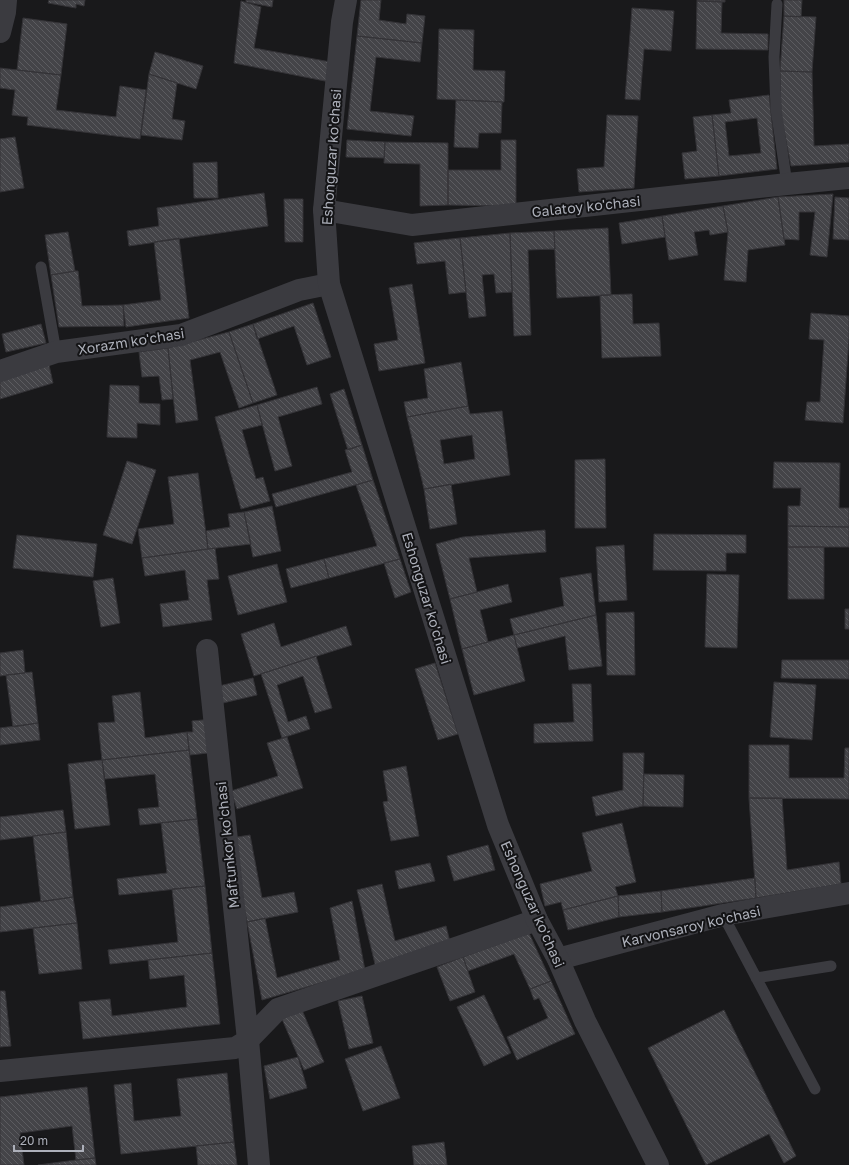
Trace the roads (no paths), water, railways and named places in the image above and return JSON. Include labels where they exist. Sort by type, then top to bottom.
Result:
[{"type":"street","points":[[0,32],[5,12],[6,0]]},
{"type":"street","name":"Eshonguzar ko'chasi","points":[[346,0],[342,22],[324,210],[329,284],[498,825],[537,920],[558,959],[585,1021],[658,1165]]},
{"type":"street","name":"Galatoy ko'chasi","points":[[324,210],[412,225],[849,178]]},
{"type":"street","name":"Xorazm ko'chasi","points":[[0,371],[56,352],[180,335],[299,290],[329,284]]},
{"type":"street","name":"Maftunkor koʻchasi","points":[[207,650],[248,1040],[259,1165]]},
{"type":"street","name":"Karvonsaroy ko'chasi","points":[[558,959],[722,915],[849,893]]},
{"type":"street","points":[[0,1072],[234,1048],[248,1040],[278,1009],[537,920]]},
{"type":"lane","points":[[777,4],[774,57],[776,109],[787,184]]},
{"type":"lane","points":[[41,267],[56,352]]},
{"type":"lane","points":[[722,915],[815,1089]]},
{"type":"lane","points":[[756,978],[831,966]]}]
